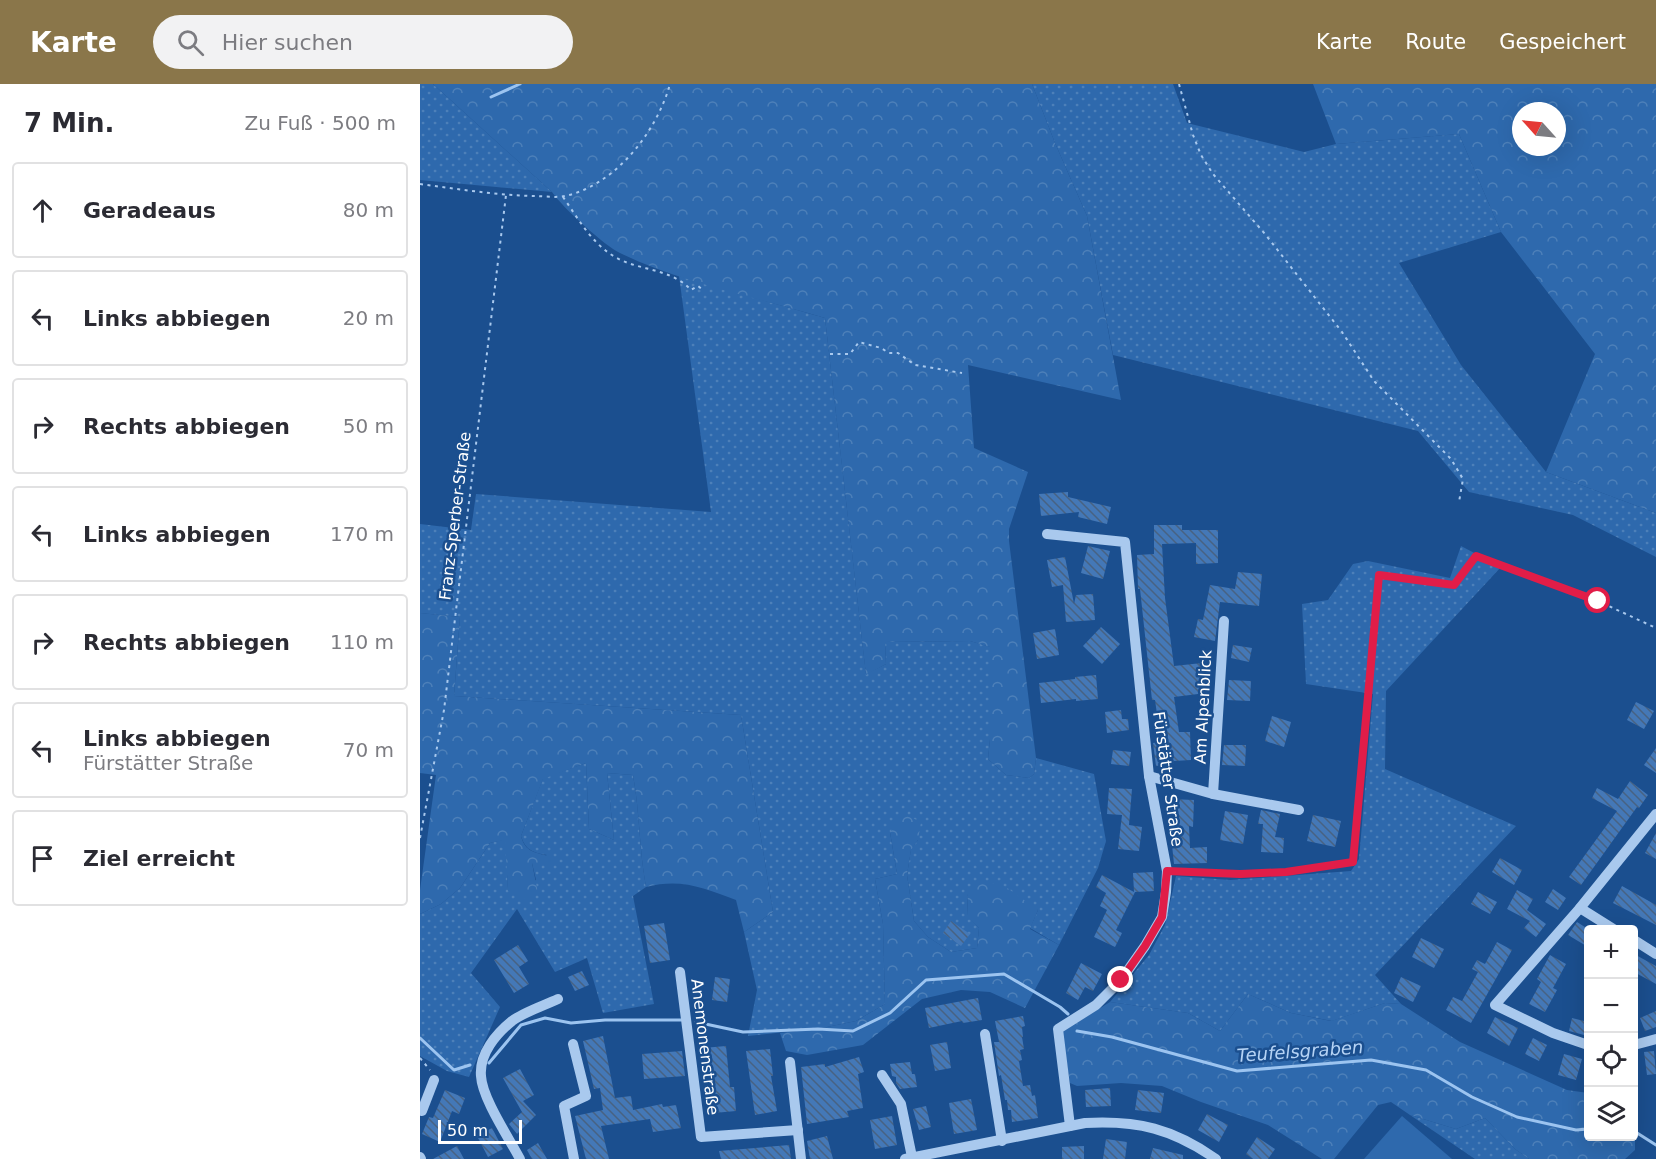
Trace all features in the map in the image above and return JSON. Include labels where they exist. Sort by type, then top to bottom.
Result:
[{"type":"street","name":"Fürstätter Straße","points":[[1047,534],[1125,543],[1149,776],[1167,871],[1162,917],[1145,946],[1121,980],[1096,1005],[1058,1029],[1070,1126]]},
{"type":"street","name":"Am Alpenblick","points":[[1213,794],[1224,621]]},
{"type":"street","name":"Am Alpenblick","points":[[1149,776],[1213,794],[1299,810]]},
{"type":"street","points":[[1584,1044],[1553,1033],[1495,1005],[1580,908],[1656,814]]},
{"type":"street","points":[[1580,908],[1607,925]]},
{"type":"street","points":[[1638,943],[1656,954]]},
{"type":"street","name":"Anemonenstraße","points":[[680,972],[701,1137],[798,1130]]},
{"type":"street","points":[[520,1159],[486,1095],[481,1077],[482,1059],[494,1040],[513,1020],[558,999]]},
{"type":"street","points":[[985,1034],[1002,1141]]},
{"type":"street","points":[[1638,1044],[1656,1039]]},
{"type":"street","points":[[573,1044],[586,1096],[564,1106],[574,1159]]},
{"type":"street","points":[[790,1062],[801,1159]]},
{"type":"street","points":[[882,1075],[901,1104],[909,1158],[1070,1126],[1105,1122],[1154,1127],[1189,1141],[1209,1157]]},
{"type":"street","points":[[421,1113],[434,1080]]},
{"type":"path","points":[[420,184],[507,195],[563,197],[586,190],[621,164],[635,150],[660,111],[670,84]]},
{"type":"path","points":[[1179,84],[1193,135],[1201,155],[1213,174],[1265,234],[1342,332],[1374,381],[1451,459],[1463,478],[1459,502]]},
{"type":"path","name":"Franz-Sperber-Straße","points":[[420,838],[444,710],[507,195]]},
{"type":"path","points":[[563,197],[587,232],[616,258],[675,277],[691,290],[698,286],[703,290]]},
{"type":"path","points":[[830,354],[850,354],[859,342],[881,348],[889,353],[898,353],[915,365],[938,367],[962,373]]},
{"type":"path","points":[[1167,871],[1240,874],[1286,872],[1353,862],[1379,575],[1454,585],[1476,556],[1607,605],[1656,628]]},
{"type":"path","points":[[420,1058],[433,1074],[434,1080]]},
{"type":"green space","points":[[420,84],[433,84],[552,192],[420,180]]},
{"type":"green space","points":[[433,84],[1032,84],[1087,216],[1121,400],[968,365],[974,448],[1028,472],[1009,529],[1009,541],[1036,758],[1034,774],[1029,778],[1006,775],[988,759],[990,647],[970,641],[885,642],[886,664],[866,675],[825,318],[669,273],[613,249],[584,226],[552,192]]},
{"type":"green space","points":[[1032,84],[1173,84],[1187,123],[1304,152],[1336,144],[1459,134],[1501,232],[1399,263],[1461,365],[1546,472],[1656,513],[1656,557],[1573,515],[1469,492],[1418,431],[1113,355],[1087,216]]},
{"type":"green space","points":[[1313,84],[1656,84],[1656,513],[1546,472],[1595,354],[1501,232],[1459,134],[1336,144]]},
{"type":"green space","points":[[679,276],[825,318],[866,674],[886,664],[885,642],[970,641],[991,647],[988,759],[1006,775],[1029,778],[1034,774],[1036,758],[1094,774],[1106,841],[1098,868],[1059,945],[1030,928],[1038,910],[968,893],[967,915],[979,928],[977,948],[951,952],[928,937],[914,921],[907,875],[911,849],[918,840],[890,832],[897,874],[875,879],[883,924],[885,1004],[856,1021],[822,1028],[748,1036],[757,990],[744,932],[773,912],[741,715],[454,696],[460,617],[420,613],[420,524],[471,530],[476,494],[711,512]]},
{"type":"green space","points":[[1461,546],[1501,567],[1386,691],[1385,769],[1516,826],[1375,975],[1401,1004],[1385,1003],[1332,1021],[1291,1013],[1248,994],[1220,1031],[1188,1013],[1110,1002],[1149,955],[1165,925],[1176,876],[1230,880],[1351,871],[1359,859],[1373,694],[1306,684],[1302,604],[1328,600],[1353,564],[1368,561],[1450,578]]},
{"type":"green space","points":[[420,613],[460,617],[454,696],[741,715],[773,912],[744,932],[736,900],[703,888],[681,884],[659,884],[646,887],[633,775],[607,773],[614,840],[589,829],[586,763],[543,779],[521,836],[530,850],[554,859],[550,865],[532,863],[538,893],[529,901],[508,891],[505,840],[490,843],[460,888],[441,904],[420,914],[420,890],[436,775],[420,773]]},
{"type":"green space","points":[[586,763],[589,829],[614,840],[607,773],[633,775],[646,887],[633,896],[654,1004],[603,1013],[587,958],[555,972],[517,909],[471,973],[500,1007],[469,1077],[447,1071],[420,1056],[420,914],[441,904],[460,888],[490,843],[506,839],[508,891],[536,880],[532,863],[547,855],[531,850],[525,845],[521,836],[543,778]]},
{"type":"green space","points":[[902,813],[921,822],[918,840],[911,850],[907,875],[914,921],[928,937],[951,952],[977,948],[979,928],[967,916],[968,893],[981,880],[1006,887],[1038,910],[1030,929],[1059,945],[1025,1008],[990,992],[961,990],[922,999],[863,1045],[807,1055],[786,1051],[780,1033],[856,1021],[885,1004],[883,924],[875,879],[897,874],[890,832]]},
{"type":"green space","points":[[1248,994],[1291,1013],[1331,1021],[1385,1003],[1401,1004],[1460,1042],[1567,1090],[1584,1092],[1584,1141],[1635,1141],[1635,1150],[1625,1159],[1529,1159],[1515,1149],[1485,1118],[1456,1129],[1410,1115],[1391,1102],[1378,1105],[1334,1159],[1322,1159],[1268,1125],[1162,1086],[1121,1083],[1077,1086],[1070,1083],[1062,1032],[1110,1002],[1188,1013],[1220,1031]]},
{"type":"green space","points":[[1410,1115],[1456,1129],[1485,1118],[1515,1149],[1529,1159],[1475,1159]]},
{"type":"green space","points":[[1402,1116],[1452,1159],[1364,1159]]},
{"type":"building","points":[[1068,492],[1068,497],[1111,507],[1107,524],[1078,517],[1079,512],[1041,516],[1039,494]]},
{"type":"building","points":[[1154,525],[1182,525],[1182,530],[1218,530],[1218,563],[1196,564],[1196,543],[1162,544],[1165,598],[1174,666],[1202,663],[1206,693],[1174,697],[1179,732],[1190,732],[1191,760],[1174,761],[1174,764],[1156,766],[1153,743],[1161,742],[1155,700],[1152,700],[1140,589],[1138,589],[1137,555],[1154,554]]},
{"type":"building","points":[[1088,546],[1110,551],[1103,579],[1081,573]]},
{"type":"building","points":[[1065,557],[1074,604],[1076,595],[1093,594],[1095,620],[1066,622],[1063,585],[1052,587],[1047,560]]},
{"type":"building","points":[[1238,572],[1262,574],[1259,606],[1220,602],[1215,641],[1194,637],[1198,619],[1203,620],[1210,585],[1235,589]]},
{"type":"building","points":[[1101,627],[1120,644],[1102,664],[1083,646]]},
{"type":"building","points":[[1055,629],[1059,655],[1037,659],[1033,633]]},
{"type":"building","points":[[1233,645],[1252,648],[1249,662],[1231,658]]},
{"type":"building","points":[[1096,675],[1098,699],[1041,703],[1039,683]]},
{"type":"building","points":[[1229,680],[1251,681],[1250,701],[1227,700]]},
{"type":"building","points":[[1636,702],[1654,711],[1644,729],[1627,720]]},
{"type":"building","points":[[1121,710],[1122,719],[1128,719],[1129,730],[1107,733],[1105,712]]},
{"type":"building","points":[[1272,716],[1291,722],[1284,747],[1265,741]]},
{"type":"building","points":[[1224,745],[1246,745],[1245,766],[1222,765]]},
{"type":"building","points":[[1656,748],[1656,773],[1644,765]]},
{"type":"building","points":[[1113,750],[1131,752],[1129,766],[1111,764]]},
{"type":"building","points":[[1630,781],[1648,795],[1581,885],[1569,877],[1617,811],[1592,798],[1597,788],[1618,799]]},
{"type":"building","points":[[1109,788],[1132,789],[1129,825],[1142,827],[1139,851],[1118,849],[1122,815],[1107,814]]},
{"type":"building","points":[[1171,799],[1194,800],[1193,827],[1189,826],[1190,848],[1207,847],[1207,863],[1174,864],[1170,826]]},
{"type":"building","points":[[1261,810],[1280,814],[1275,837],[1284,838],[1283,853],[1261,852],[1263,824],[1258,824]]},
{"type":"building","points":[[1225,811],[1248,815],[1243,844],[1220,840]]},
{"type":"building","points":[[1313,815],[1341,821],[1335,847],[1307,841]]},
{"type":"building","points":[[1656,833],[1656,859],[1645,853]]},
{"type":"building","points":[[1500,858],[1522,870],[1514,885],[1492,872]]},
{"type":"building","points":[[1153,872],[1154,891],[1135,892],[1116,930],[1122,933],[1115,947],[1094,937],[1107,910],[1100,906],[1106,893],[1096,887],[1102,875],[1134,892],[1133,873]]},
{"type":"building","points":[[1622,886],[1656,905],[1656,925],[1613,903]]},
{"type":"building","points":[[1553,889],[1566,898],[1558,910],[1545,902]]},
{"type":"building","points":[[1517,890],[1533,899],[1527,910],[1546,924],[1536,937],[1524,928],[1530,921],[1507,909]]},
{"type":"building","points":[[1478,892],[1497,902],[1490,914],[1471,904]]},
{"type":"building","points":[[951,921],[970,934],[961,946],[943,933]]},
{"type":"building","points":[[1577,922],[1584,926],[1584,945],[1568,935]]},
{"type":"building","points":[[664,923],[670,960],[650,963],[644,926]]},
{"type":"building","points":[[1421,938],[1444,949],[1434,968],[1412,957]]},
{"type":"building","points":[[1497,942],[1512,950],[1471,1023],[1446,1010],[1453,997],[1462,1001],[1478,972],[1472,969],[1477,960],[1485,964]]},
{"type":"building","points":[[518,945],[528,961],[519,967],[529,984],[514,993],[494,960]]},
{"type":"building","points":[[1550,955],[1566,964],[1553,988],[1557,990],[1545,1012],[1529,1004],[1541,982],[1537,979]]},
{"type":"building","points":[[1638,956],[1656,966],[1656,984],[1638,974]]},
{"type":"building","points":[[1081,963],[1102,974],[1093,991],[1085,987],[1078,1000],[1066,993]]},
{"type":"building","points":[[582,971],[589,985],[575,991],[568,977]]},
{"type":"building","points":[[715,977],[730,979],[727,1002],[712,1000]]},
{"type":"building","points":[[1401,977],[1421,986],[1413,1002],[1394,993]]},
{"type":"building","points":[[978,998],[982,1020],[963,1023],[962,1021],[929,1028],[925,1008]]},
{"type":"building","points":[[1656,1011],[1656,1027],[1645,1031],[1640,1018]]},
{"type":"building","points":[[1023,1016],[1024,1049],[1020,1050],[1022,1060],[1019,1061],[1023,1086],[1030,1085],[1032,1096],[1035,1095],[1038,1118],[1012,1122],[1011,1110],[1008,1110],[1001,1075],[999,1076],[994,1042],[999,1042],[995,1021]]},
{"type":"building","points":[[1495,1017],[1518,1028],[1509,1046],[1487,1033]]},
{"type":"building","points":[[1572,1018],[1584,1021],[1584,1035],[1569,1031]]},
{"type":"building","points":[[603,1036],[615,1098],[631,1096],[633,1110],[662,1104],[663,1107],[676,1105],[681,1128],[653,1132],[650,1119],[601,1126],[609,1159],[586,1159],[575,1116],[603,1110],[600,1088],[594,1089],[583,1041]]},
{"type":"building","points":[[1533,1038],[1547,1045],[1539,1061],[1525,1054]]},
{"type":"building","points":[[947,1042],[951,1068],[935,1071],[930,1045]]},
{"type":"building","points":[[726,1046],[730,1087],[734,1087],[736,1111],[714,1113],[711,1076],[706,1076],[703,1048]]},
{"type":"building","points":[[770,1049],[773,1076],[771,1076],[777,1111],[755,1115],[746,1051]]},
{"type":"building","points":[[682,1051],[685,1076],[644,1079],[642,1054]]},
{"type":"building","points":[[1654,1051],[1656,1074],[1647,1075],[1644,1052]]},
{"type":"building","points":[[1564,1054],[1582,1059],[1576,1080],[1558,1075]]},
{"type":"building","points":[[859,1057],[864,1072],[858,1074],[863,1108],[847,1111],[849,1117],[807,1124],[801,1067],[825,1064],[825,1067]]},
{"type":"building","points":[[910,1062],[917,1087],[900,1089],[896,1083],[896,1077],[892,1076],[890,1064]]},
{"type":"building","points":[[520,1069],[534,1095],[523,1101],[536,1115],[517,1134],[509,1124],[522,1112],[503,1078]]},
{"type":"building","points":[[1110,1088],[1111,1106],[1086,1107],[1085,1090]]},
{"type":"building","points":[[445,1090],[465,1098],[459,1114],[452,1111],[440,1142],[422,1134],[429,1117],[433,1118]]},
{"type":"building","points":[[1138,1090],[1164,1093],[1161,1113],[1135,1110]]},
{"type":"building","points":[[971,1099],[977,1130],[954,1134],[949,1103]]},
{"type":"building","points":[[926,1106],[931,1127],[919,1130],[913,1109]]},
{"type":"building","points":[[1207,1114],[1228,1125],[1219,1142],[1198,1130]]},
{"type":"building","points":[[892,1116],[897,1145],[875,1149],[870,1120]]},
{"type":"building","points":[[492,1128],[503,1149],[488,1157],[477,1136]]},
{"type":"building","points":[[827,1136],[833,1159],[810,1159],[807,1141]]},
{"type":"building","points":[[1257,1137],[1275,1149],[1268,1159],[1253,1159],[1246,1154]]},
{"type":"building","points":[[1106,1139],[1127,1142],[1125,1159],[1103,1159]]},
{"type":"building","points":[[538,1143],[547,1159],[532,1159],[527,1150]]},
{"type":"building","points":[[789,1145],[791,1159],[721,1159],[719,1151]]},
{"type":"building","points":[[457,1146],[464,1159],[433,1159]]},
{"type":"building","points":[[1084,1146],[1084,1159],[1062,1159],[1062,1147]]},
{"type":"building","points":[[1153,1148],[1183,1155],[1183,1159],[1150,1159]]},
{"type":"waterway","points":[[491,97],[520,84]]},
{"type":"waterway","name":"Teufelsgraben","points":[[696,1022],[743,1032],[818,1029],[853,1031],[890,1013],[926,980],[1004,974],[1068,1014]]},
{"type":"waterway","name":"Teufelsgraben","points":[[489,1063],[521,1025],[545,1018],[571,1023],[605,1020],[681,1020]]},
{"type":"waterway","name":"Teufelsgraben","points":[[1077,1031],[1112,1037],[1237,1071],[1371,1060],[1426,1070],[1472,1097],[1517,1117],[1576,1130],[1584,1129]]},
{"type":"waterway","name":"Teufelsgraben","points":[[420,1038],[454,1070],[470,1065]]},
{"type":"waterway","name":"Teufelsgraben","points":[[1638,1134],[1656,1145]]},
{"type":"route","points":[[1121,980],[1162,917],[1167,871],[1240,874],[1286,872],[1353,862],[1379,575],[1454,585],[1476,556],[1598,601]]}]
